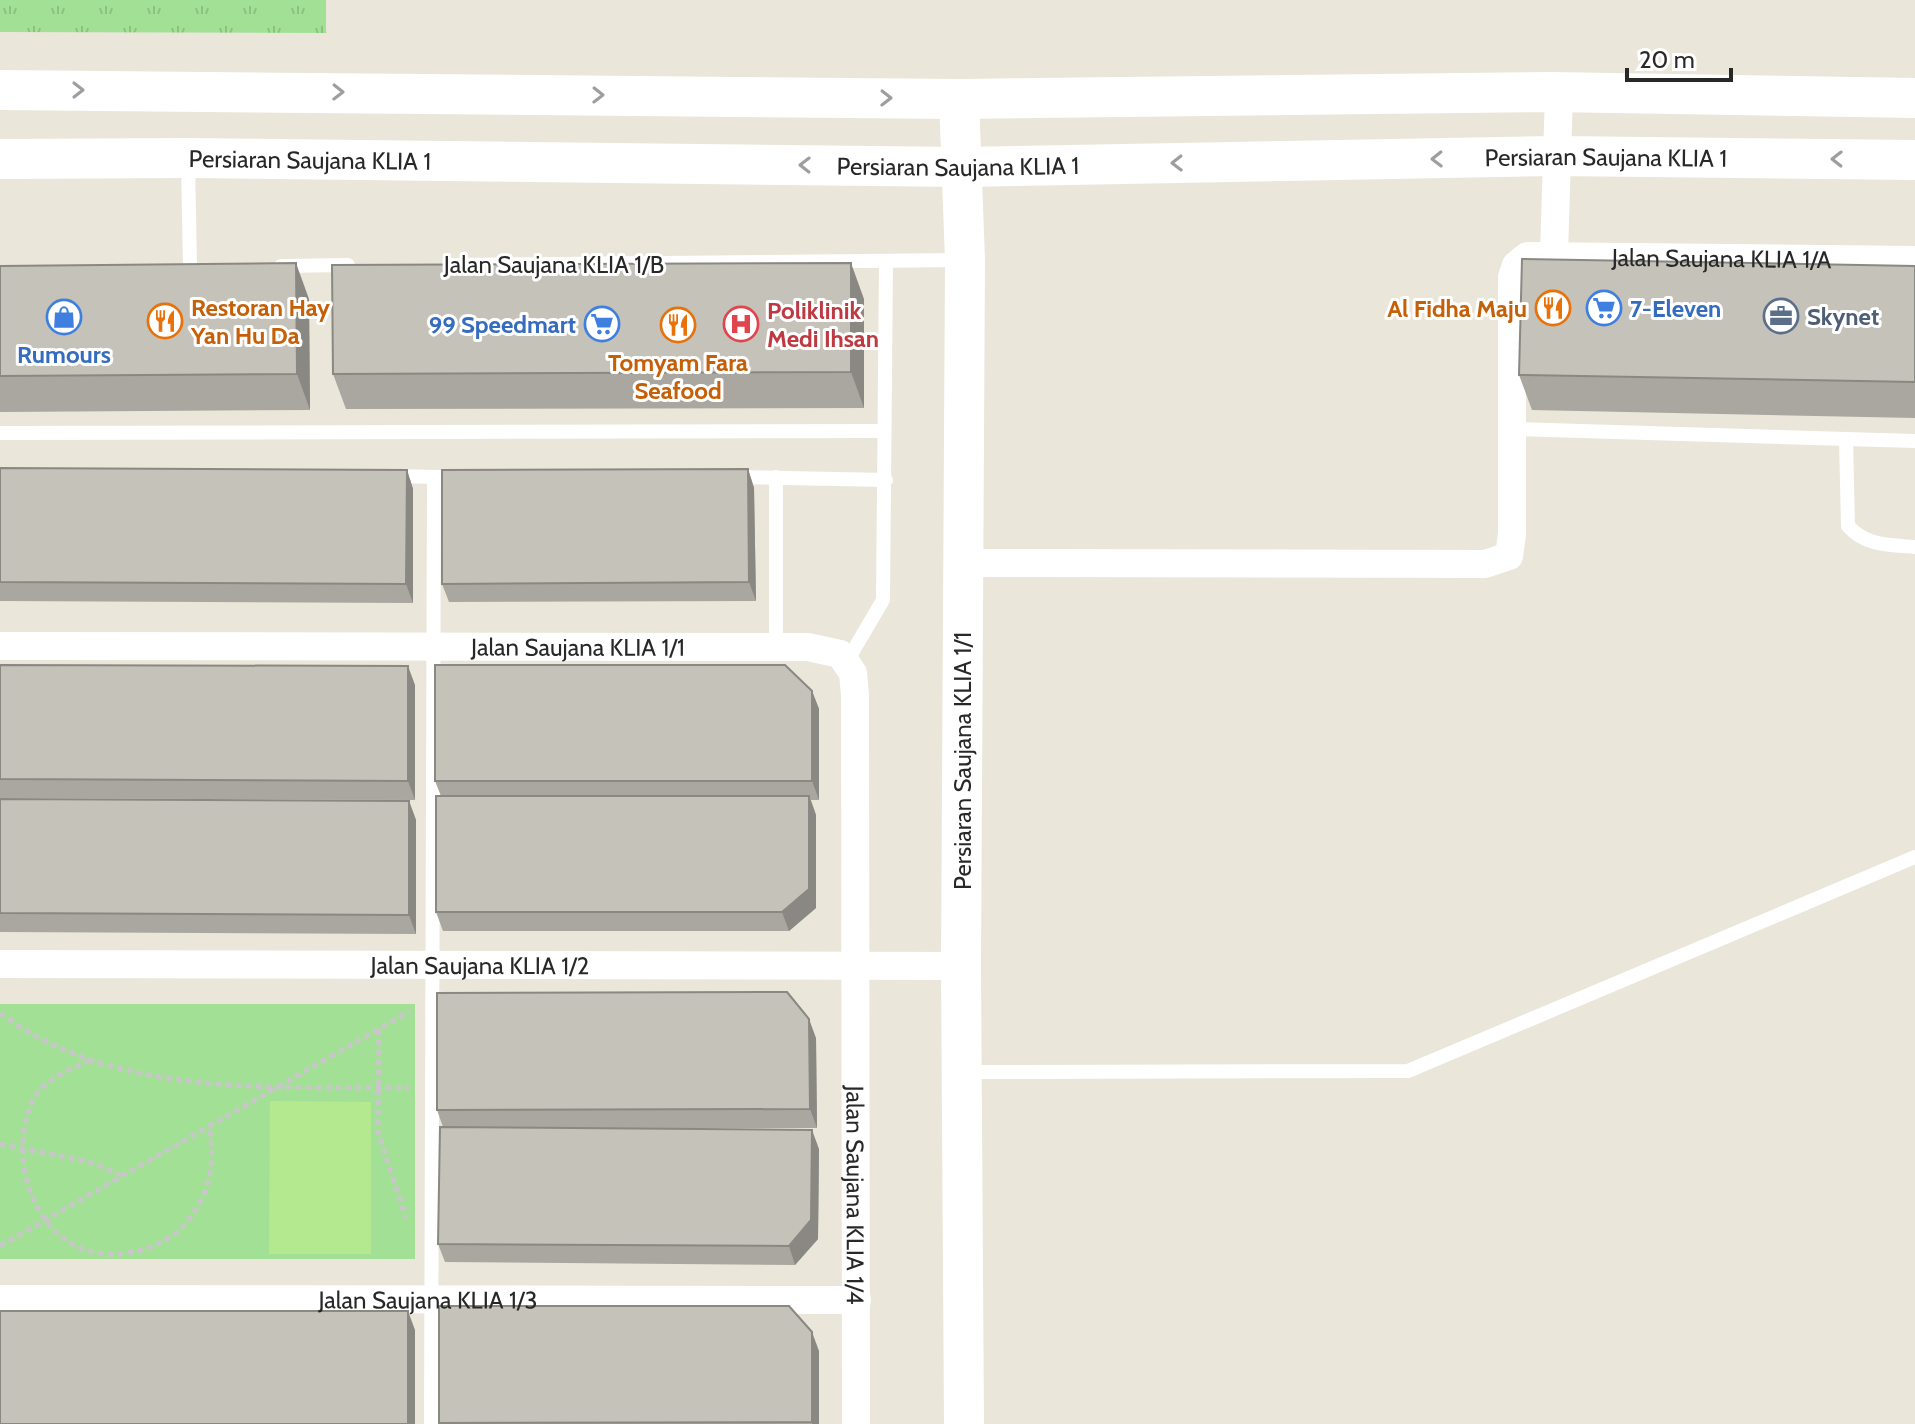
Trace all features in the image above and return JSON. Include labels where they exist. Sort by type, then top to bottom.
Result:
[{"type":"street","points":[[0,90],[959,99],[1559,93],[1915,98]]},
{"type":"street","points":[[963,563],[1485,564],[1502,561],[1509,556],[1512,534],[1512,277],[1516,265],[1541,255],[1557,156],[1559,93]]},
{"type":"street","name":"Persiaran Saujana KLIA 1/1","points":[[959,99],[965,260],[961,966],[964,1424]]},
{"type":"street","name":"Persiaran Saujana KLIA 1","points":[[0,159],[188,158],[961,167],[1557,156],[1915,160]]},
{"type":"street","name":"Jalan Saujana KLIA 1/A","points":[[1541,255],[1915,260]]},
{"type":"street","name":"Jalan Saujana KLIA 1/1","points":[[0,646],[808,647],[840,654],[846,663]]},
{"type":"street","points":[[846,663],[853,673],[855,695],[857,966]]},
{"type":"street","name":"Jalan Saujana KLIA 1/2","points":[[0,964],[961,966]]},
{"type":"street","name":"Jalan Saujana KLIA 1/4","points":[[856,1424],[857,966]]},
{"type":"street","name":"Jalan Saujana KLIA 1/3","points":[[0,1299],[857,1300]]},
{"type":"lane","points":[[188,158],[190,267]]},
{"type":"lane","name":"Jalan Saujana KLIA 1/B","points":[[427,265],[965,260]]},
{"type":"lane","points":[[846,663],[883,600],[886,261]]},
{"type":"lane","points":[[269,266],[364,265]]},
{"type":"lane","points":[[174,267],[206,267]]},
{"type":"lane","points":[[1512,429],[1915,441]]},
{"type":"lane","points":[[0,433],[884,431]]},
{"type":"lane","points":[[1846,439],[1848,526],[1858,537],[1880,545],[1915,547]]},
{"type":"lane","points":[[372,476],[441,477],[434,647],[431,1424]]},
{"type":"lane","points":[[714,477],[886,480]]},
{"type":"lane","points":[[776,477],[776,647]]},
{"type":"lane","points":[[961,1072],[1408,1071],[1915,857]]},
{"type":"path","points":[[0,1246],[415,1008]]},
{"type":"path","points":[[0,1013],[75,1057],[148,1074],[221,1084],[415,1088]]},
{"type":"path","points":[[379,1029],[380,1146],[410,1228]]},
{"type":"path","points":[[13,1156],[19,1124],[34,1096],[59,1074],[90,1061]]},
{"type":"path","points":[[26,1202],[34,1216],[57,1239],[87,1252],[119,1255],[150,1249],[178,1232],[199,1207],[211,1177],[209,1126]]},
{"type":"path","points":[[0,1144],[90,1162],[122,1176]]},
{"type":"green space","points":[[0,0],[326,0],[326,33],[0,32]]},
{"type":"green space","points":[[0,1004],[415,1004],[415,1259],[0,1259]]},
{"type":"green space","points":[[270,1101],[371,1102],[371,1254],[269,1254]]},
{"type":"building","points":[[1522,259],[1915,266],[1915,382],[1519,375]]},
{"type":"building","points":[[296,263],[297,374],[0,376],[0,266]]},
{"type":"building","points":[[851,263],[851,372],[333,374],[332,265]]},
{"type":"building","points":[[0,468],[407,470],[406,584],[0,582]]},
{"type":"building","points":[[748,469],[749,582],[442,584],[442,470]]},
{"type":"building","points":[[0,665],[408,666],[408,781],[0,779]]},
{"type":"building","points":[[435,665],[785,665],[812,691],[812,781],[435,781]]},
{"type":"building","points":[[436,796],[809,796],[809,889],[782,912],[436,912]]},
{"type":"building","points":[[0,799],[409,801],[409,915],[0,913]]},
{"type":"building","points":[[787,992],[809,1019],[810,1109],[437,1110],[437,993]]},
{"type":"building","points":[[440,1127],[812,1130],[811,1220],[789,1246],[438,1244]]},
{"type":"building","points":[[439,1306],[789,1306],[812,1332],[812,1422],[439,1423]]},
{"type":"building","points":[[0,1311],[408,1311],[408,1424],[0,1424]]},
{"type":"place","name":"Al Fidha Maju","points":[[1553,308]]},
{"type":"place","name":"7-Eleven","points":[[1604,308]]},
{"type":"place","name":"Skynet","points":[[1781,316]]},
{"type":"place","name":"Rumours","points":[[64,317]]},
{"type":"place","name":"Restoran Hay Yan Hu Da","points":[[165,321]]},
{"type":"place","name":"99 Speedmart","points":[[602,324]]},
{"type":"place","name":"Poliklinik Medi Ihsan","points":[[741,324]]},
{"type":"place","name":"Tomyam Fara Seafood","points":[[678,325]]}]
